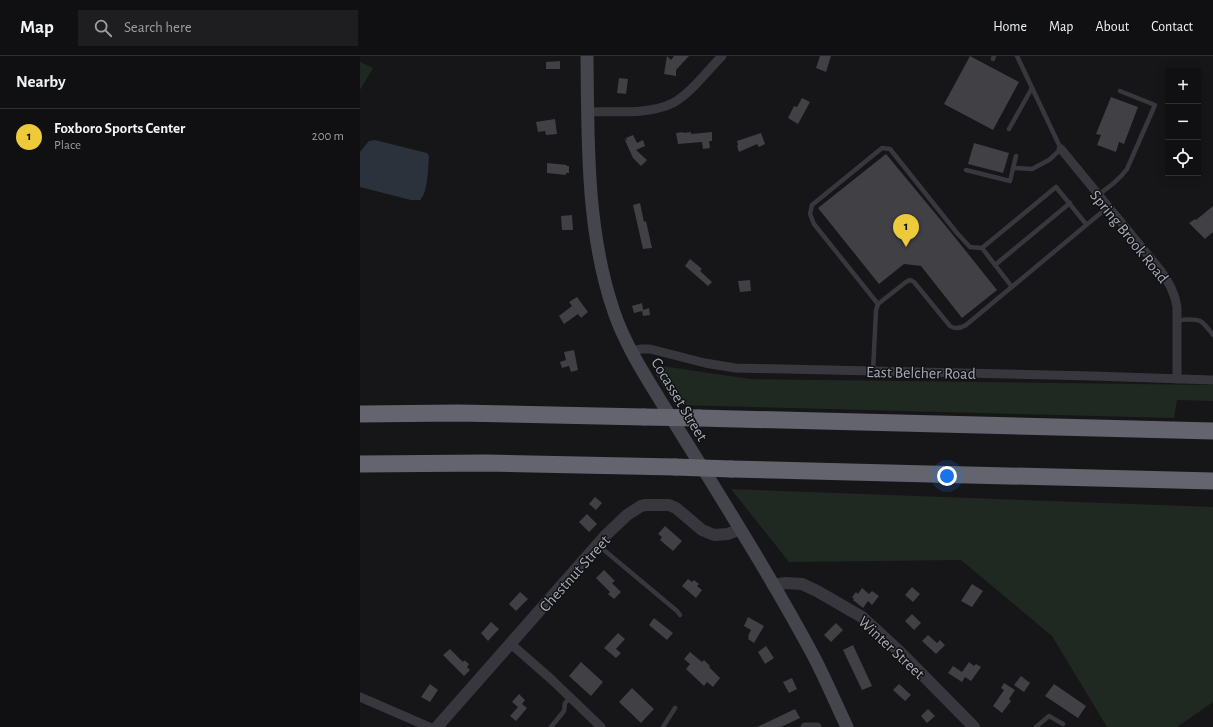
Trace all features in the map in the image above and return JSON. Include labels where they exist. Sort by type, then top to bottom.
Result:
[{"type":"highway","points":[[360,414],[458,413],[1213,431]]},
{"type":"highway","points":[[360,464],[500,463],[1213,481]]},
{"type":"main road","name":"Cocasset Street","points":[[587,56],[592,196],[596,241],[612,306],[620,329],[644,374],[773,585],[814,657],[847,727]]},
{"type":"street","points":[[588,112],[645,111],[674,102],[722,56]]},
{"type":"street","name":"Spring Brook Road","points":[[1060,150],[1161,271],[1171,286],[1176,298],[1178,320],[1177,379]]},
{"type":"street","name":"East Belcher Road","points":[[631,351],[650,349],[706,363],[735,368],[1213,380]]},
{"type":"street","name":"Chestnut Street","points":[[437,726],[626,515],[641,506],[669,505],[676,508],[702,530],[714,535],[728,534],[740,529]]},
{"type":"street","name":"Winter Street","points":[[773,585],[786,583],[802,584],[862,617],[896,648],[974,727]]},
{"type":"street","points":[[511,644],[601,727]]},
{"type":"street","points":[[360,697],[437,726]]},
{"type":"street","points":[[805,727],[817,727]]},
{"type":"lane","points":[[1014,168],[1032,169],[1049,160],[1060,150],[1017,56]]},
{"type":"lane","points":[[1009,129],[1032,88]]},
{"type":"lane","points":[[1098,195],[1114,184],[1127,169],[1155,105],[1120,91]]},
{"type":"lane","points":[[878,304],[814,224],[810,214],[812,204],[882,148],[890,149],[957,233],[970,247],[982,248],[1056,186],[1086,224]]},
{"type":"lane","points":[[966,170],[1010,181],[1016,156]]},
{"type":"lane","points":[[995,265],[1070,203]]},
{"type":"lane","points":[[873,371],[875,314],[878,304],[907,281],[913,281],[950,326],[960,328],[966,325],[1108,207]]},
{"type":"lane","points":[[982,248],[1012,287]]},
{"type":"lane","points":[[1178,320],[1198,319],[1205,324],[1213,335]]},
{"type":"lane","points":[[598,545],[677,610],[680,615]]},
{"type":"lane","points":[[551,726],[564,711],[566,703],[570,698]]},
{"type":"lane","points":[[663,727],[675,708]]},
{"type":"lane","points":[[1036,727],[1049,716],[1062,724]]},
{"type":"shaded area","points":[[360,62],[373,68],[360,90]]},
{"type":"shaded area","points":[[375,140],[427,153],[429,156],[427,180],[425,192],[420,200],[411,200],[360,187],[360,152],[369,141]]},
{"type":"shaded area","points":[[662,366],[750,379],[1213,385],[1213,401],[1177,400],[1174,418],[675,405],[656,375]]},
{"type":"shaded area","points":[[731,489],[1213,507],[1213,702],[1177,727],[1107,727],[1052,636],[961,560],[789,562]]},
{"type":"building","points":[[667,56],[671,60],[674,56],[689,56],[676,70],[676,76],[664,74]]},
{"type":"building","points":[[820,56],[831,56],[826,72],[816,68]]},
{"type":"building","points":[[970,56],[1019,82],[993,130],[944,104]]},
{"type":"building","points":[[560,61],[560,69],[546,69],[546,62]]},
{"type":"building","points":[[619,78],[628,79],[626,94],[617,93]]},
{"type":"building","points":[[1111,97],[1138,107],[1124,144],[1119,142],[1116,152],[1097,145],[1101,135],[1096,134]]},
{"type":"building","points":[[802,98],[810,102],[798,124],[788,118],[794,106],[797,107]]},
{"type":"building","points":[[555,119],[557,134],[546,135],[545,131],[538,132],[536,122]]},
{"type":"building","points":[[691,132],[691,134],[712,132],[712,141],[709,141],[710,148],[703,149],[702,142],[678,144],[676,133]]},
{"type":"building","points":[[761,133],[765,144],[759,147],[757,144],[739,152],[737,141]]},
{"type":"building","points":[[633,135],[637,143],[643,140],[645,146],[636,150],[647,160],[641,166],[633,158],[624,138],[627,141],[626,138]]},
{"type":"building","points":[[974,143],[1009,153],[1003,173],[968,164]]},
{"type":"building","points":[[886,154],[997,290],[962,318],[921,266],[904,264],[879,284],[818,208]]},
{"type":"building","points":[[547,163],[567,165],[566,166],[569,166],[569,173],[566,173],[566,175],[547,173]]},
{"type":"building","points":[[640,203],[652,248],[643,249],[633,205]]},
{"type":"building","points":[[1213,206],[1213,232],[1205,239],[1189,223],[1195,219],[1196,220]]},
{"type":"building","points":[[572,215],[573,230],[562,230],[561,216]]},
{"type":"building","points":[[690,259],[702,269],[700,271],[712,282],[708,286],[685,266]]},
{"type":"building","points":[[750,280],[751,291],[740,292],[738,281]]},
{"type":"building","points":[[577,297],[588,312],[581,318],[578,314],[564,324],[559,316],[572,306],[569,302]]},
{"type":"building","points":[[642,303],[643,310],[649,308],[650,315],[643,316],[642,311],[634,313],[632,306]]},
{"type":"building","points":[[574,350],[578,370],[571,372],[569,366],[562,368],[560,362],[566,360],[564,352]]},
{"type":"building","points":[[595,497],[602,503],[596,510],[589,504]]},
{"type":"building","points":[[587,514],[597,524],[589,532],[579,522]]},
{"type":"building","points":[[665,526],[682,541],[673,551],[660,540],[662,537],[658,534]]},
{"type":"building","points":[[604,570],[615,581],[612,583],[621,592],[614,599],[608,594],[610,592],[596,578]]},
{"type":"building","points":[[688,579],[692,582],[694,580],[699,584],[697,586],[702,590],[696,598],[682,586]]},
{"type":"building","points":[[972,584],[983,591],[972,607],[961,601]]},
{"type":"building","points":[[912,587],[920,594],[913,602],[905,595]]},
{"type":"building","points":[[862,588],[869,594],[872,591],[879,596],[872,605],[868,601],[863,608],[853,600],[854,599],[852,597],[856,592],[858,594]]},
{"type":"building","points":[[520,592],[528,599],[516,611],[509,604]]},
{"type":"building","points":[[912,614],[921,623],[914,630],[905,621]]},
{"type":"building","points":[[748,617],[764,626],[754,643],[748,639],[751,630],[744,626]]},
{"type":"building","points":[[654,618],[673,633],[667,640],[649,625]]},
{"type":"building","points":[[491,622],[499,629],[488,641],[481,633]]},
{"type":"building","points":[[836,623],[843,630],[831,642],[824,635]]},
{"type":"building","points":[[618,633],[625,639],[616,649],[621,653],[616,658],[604,648]]},
{"type":"building","points":[[928,635],[937,643],[940,640],[945,645],[936,654],[922,641]]},
{"type":"building","points":[[853,645],[872,686],[862,690],[843,650]]},
{"type":"building","points":[[766,646],[774,658],[765,664],[758,652]]},
{"type":"building","points":[[450,649],[463,662],[464,660],[469,664],[467,667],[470,670],[464,676],[443,655]]},
{"type":"building","points":[[690,652],[702,662],[704,660],[720,678],[713,687],[707,682],[704,686],[686,669],[690,664],[684,659]]},
{"type":"building","points":[[581,662],[603,682],[591,696],[569,676]]},
{"type":"building","points":[[969,662],[974,666],[976,664],[981,667],[971,681],[965,677],[962,682],[948,673],[953,666],[962,672]]},
{"type":"building","points":[[1021,676],[1030,683],[1024,692],[1014,685]]},
{"type":"building","points":[[792,678],[797,689],[789,693],[783,682]]},
{"type":"building","points":[[1004,683],[1015,690],[1009,699],[1011,701],[1002,713],[993,706],[1004,690],[1001,688]]},
{"type":"building","points":[[430,684],[438,690],[430,702],[421,697]]},
{"type":"building","points":[[899,684],[911,695],[905,701],[893,690]]},
{"type":"building","points":[[1054,684],[1086,706],[1078,718],[1045,696]]},
{"type":"building","points":[[632,688],[654,709],[641,723],[619,702]]},
{"type":"building","points":[[519,694],[525,700],[522,704],[527,708],[516,721],[510,716],[518,707],[512,702]]},
{"type":"building","points":[[795,709],[800,718],[781,727],[757,727]]},
{"type":"building","points":[[928,709],[935,716],[927,723],[921,716]]},
{"type":"place","name":"Foxboro Sports Center","points":[[906,247]]}]
